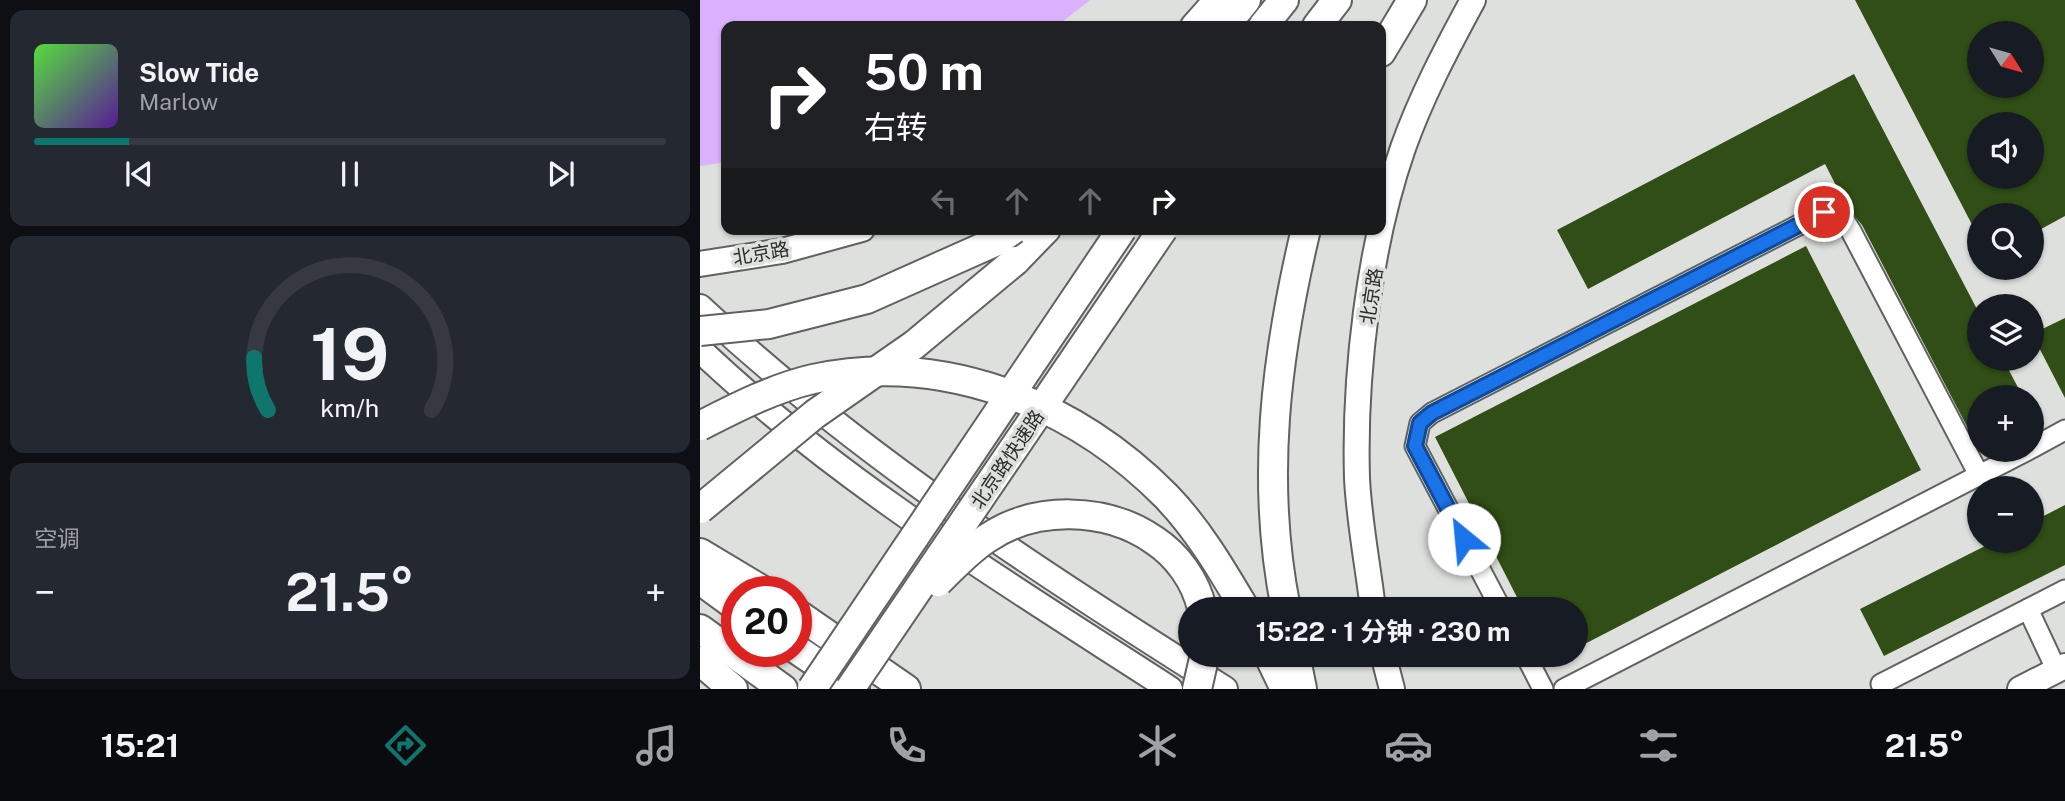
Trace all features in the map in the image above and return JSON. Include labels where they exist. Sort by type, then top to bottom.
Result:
[{"type":"highway","points":[[1229,21],[1246,0]]},
{"type":"highway","points":[[1268,21],[1284,0]]},
{"type":"highway","points":[[1321,21],[1337,0]]},
{"type":"highway","points":[[1386,44],[1412,0]]},
{"type":"highway","points":[[700,331],[769,324],[867,299],[975,252],[1004,235]]},
{"type":"highway","points":[[700,509],[794,430],[934,329],[1015,261],[1040,235]]},
{"type":"highway","name":"北京路快速路","points":[[812,689],[1118,235]]},
{"type":"highway","name":"北京路快速路","points":[[853,689],[877,649],[1159,235]]},
{"type":"highway","points":[[1284,597],[1273,477],[1276,393],[1286,317],[1305,235]]},
{"type":"highway","points":[[700,426],[753,400],[809,380],[843,374],[916,373],[984,384],[1024,398],[1085,429],[1119,453],[1167,498],[1214,556],[1238,597]]},
{"type":"highway","points":[[877,649],[957,562],[988,537],[1016,525],[1058,514],[1099,514],[1136,528],[1165,547],[1186,571],[1197,597]]},
{"type":"highway","points":[[700,553],[738,576]]},
{"type":"highway","points":[[700,580],[721,595]]},
{"type":"highway","points":[[812,624],[906,689]]},
{"type":"highway","points":[[700,629],[783,689]]},
{"type":"highway","points":[[812,660],[853,689]]},
{"type":"highway","points":[[700,661],[733,689]]},
{"type":"highway","points":[[1197,689],[1202,667]]},
{"type":"highway","points":[[1274,667],[1285,689]]},
{"type":"highway","points":[[1298,667],[1302,689]]},
{"type":"main road","points":[[1197,21],[1216,0]]},
{"type":"main road","name":"北京路","points":[[1386,213],[1403,149],[1441,60],[1473,0]]},
{"type":"main road","name":"北京路","points":[[700,264],[782,251],[840,235]]},
{"type":"main road","name":"北京路","points":[[1372,597],[1357,478],[1361,356],[1380,235]]},
{"type":"main road","points":[[700,307],[757,361],[892,469],[1225,689]]},
{"type":"main road","points":[[700,350],[771,415],[835,465],[1028,597],[1170,689]]},
{"type":"main road","points":[[1386,667],[1392,689]]},
{"type":"main road","points":[[2020,689],[2061,668]]},
{"type":"lane","points":[[1495,597],[1415,446],[1420,423],[1432,413],[1824,212],[1842,217],[1851,231],[1979,475]]},
{"type":"lane","points":[[2044,441],[2065,430]]},
{"type":"lane","points":[[1564,689],[2004,462]]},
{"type":"lane","points":[[1881,684],[2065,590]]},
{"type":"lane","points":[[2028,609],[2061,668]]},
{"type":"lane","points":[[1532,667],[1543,689]]},
{"type":"shaded area","points":[[700,0],[1090,0],[1063,21],[721,21],[721,163],[700,166]]},
{"type":"building","points":[[1855,0],[2065,0],[2065,216],[2044,227],[2044,203],[1967,203],[1967,215]]},
{"type":"building","points":[[1854,74],[1969,294],[1967,371],[2009,371],[2017,385],[1967,385],[1967,426],[1862,225],[1847,207],[1825,164],[1588,289],[1557,230]]},
{"type":"building","points":[[1806,246],[1921,470],[1588,642],[1588,597],[1517,597],[1435,437]]},
{"type":"building","points":[[2065,318],[2065,398],[2044,357],[2044,328]]},
{"type":"building","points":[[2065,505],[2065,565],[1884,656],[1860,609],[1971,553],[2044,553],[2044,516]]},
{"type":"route","points":[[1464,539],[1415,446],[1420,423],[1432,413],[1811,216],[1824,212]]}]
